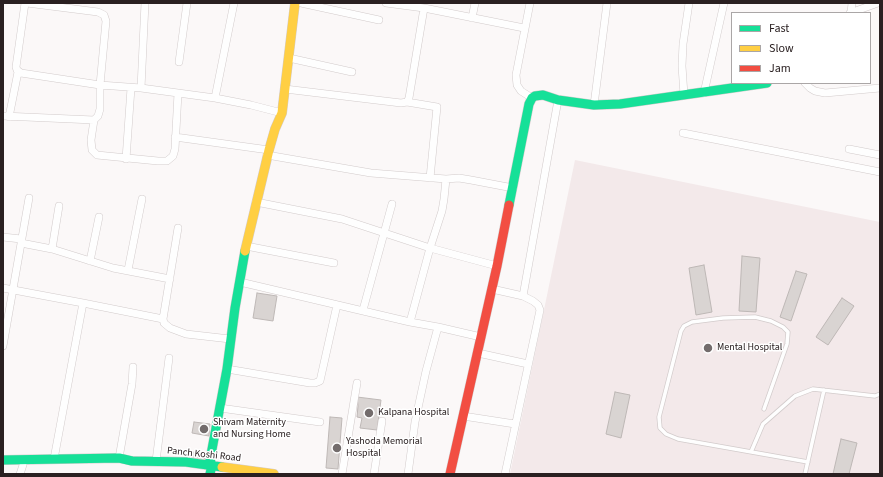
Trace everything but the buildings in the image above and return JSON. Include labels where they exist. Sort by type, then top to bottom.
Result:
[{"type":"street","points":[[94,120],[6,117],[18,72],[16,67],[26,3],[98,12],[104,15],[106,21],[100,86],[100,109],[98,116],[94,120],[92,140],[92,150],[97,155],[126,159],[167,161],[172,156],[175,149],[178,94]]},
{"type":"street","points":[[141,88],[144,3]]},
{"type":"street","points":[[179,62],[187,3]]},
{"type":"street","points":[[215,98],[234,3]]},
{"type":"street","points":[[204,474],[210,466],[246,246],[268,152],[282,113],[295,3]]},
{"type":"street","points":[[300,3],[379,20]]},
{"type":"street","points":[[386,3],[406,4],[524,28]]},
{"type":"street","points":[[472,18],[475,3]]},
{"type":"street","points":[[530,3],[516,75],[517,85],[521,91],[532,98]]},
{"type":"street","points":[[594,105],[607,3]]},
{"type":"street","points":[[684,96],[682,66],[683,44],[689,3]]},
{"type":"street","points":[[704,93],[724,3]]},
{"type":"street","points":[[854,12],[878,3]]},
{"type":"street","points":[[407,102],[409,98],[424,8]]},
{"type":"street","points":[[289,58],[352,72]]},
{"type":"street","points":[[18,72],[29,76],[100,86],[141,88],[215,98],[282,113]]},
{"type":"street","points":[[532,98],[543,95],[558,100],[594,105],[620,104],[761,84]]},
{"type":"street","points":[[806,84],[815,91],[825,93],[880,88]]},
{"type":"street","points":[[126,159],[131,88]]},
{"type":"street","points":[[285,89],[401,103],[407,102],[437,107],[430,178]]},
{"type":"street","points":[[450,474],[492,289],[532,98]]},
{"type":"street","points":[[523,296],[558,100]]},
{"type":"street","points":[[682,132],[880,172]]},
{"type":"street","points":[[175,137],[268,152],[371,173],[471,180],[513,188]]},
{"type":"street","points":[[849,149],[880,155]]},
{"type":"street","points":[[410,322],[443,205],[446,179]]},
{"type":"street","points":[[3,346],[29,198]]},
{"type":"street","points":[[128,270],[142,199]]},
{"type":"street","points":[[256,202],[342,219],[430,248],[497,266]]},
{"type":"street","points":[[363,310],[392,204]]},
{"type":"street","points":[[52,249],[59,206]]},
{"type":"street","points":[[90,261],[99,217]]},
{"type":"street","points":[[178,228],[163,319],[164,323],[170,328],[186,334],[230,339]]},
{"type":"street","points":[[3,237],[52,249],[90,261],[170,279]]},
{"type":"street","points":[[246,246],[334,263]]},
{"type":"street","points":[[240,282],[481,337]]},
{"type":"street","points":[[3,288],[163,319]]},
{"type":"street","points":[[492,289],[523,296],[538,304],[540,310],[505,474]]},
{"type":"street","points":[[54,459],[84,303]]},
{"type":"street","points":[[227,369],[310,383],[320,381],[338,304]]},
{"type":"street","points":[[408,474],[415,422],[426,371],[438,327]]},
{"type":"street","points":[[478,353],[528,364]]},
{"type":"street","points":[[156,461],[169,358]]},
{"type":"street","points":[[119,458],[132,384],[133,367]]},
{"type":"street","points":[[342,474],[357,382]]},
{"type":"street","points":[[220,408],[320,422]]},
{"type":"street","points":[[463,416],[515,424]]},
{"type":"street","points":[[374,474],[382,421]]},
{"type":"street","name":"Panch Koshi Road","points":[[3,460],[119,458],[132,461],[186,462],[274,474]]},
{"type":"street","name":"Panch Koshi Road","points":[[3,465],[119,465],[132,461]]},
{"type":"street","points":[[20,474],[23,465]]},
{"type":"lane","points":[[764,409],[787,344],[788,332],[783,327],[771,321],[755,317],[723,318],[692,322],[684,326],[681,331],[660,417],[660,428],[666,434],[678,439],[808,462]]},
{"type":"lane","points":[[751,452],[763,424],[795,396],[813,389],[875,396],[880,394]]},
{"type":"lane","points":[[805,474],[824,390]]},
{"type":"shaded area","name":"Mental Hospital","points":[[575,160],[880,222],[880,474],[510,474]]},
{"type":"traffic: fast","points":[[509,205],[529,104],[535,96],[543,95],[558,100],[594,105],[620,104],[760,84]]},
{"type":"traffic: fast","points":[[210,474],[212,465],[210,460],[227,369],[235,308],[245,251]]},
{"type":"traffic: fast","points":[[3,460],[119,458],[132,461],[186,462],[222,467]]},
{"type":"traffic: slow","points":[[245,251],[269,150],[275,129],[282,113],[295,3]]},
{"type":"traffic: slow","points":[[222,467],[274,474]]},
{"type":"traffic: jam","points":[[450,474],[497,266],[509,205]]},
{"type":"place","name":"Mental Hospital","points":[[708,348]]},
{"type":"place","name":"Kalpana Hospital","points":[[369,413]]},
{"type":"place","name":"Shivam Maternity and Nursing Home","points":[[204,429]]},
{"type":"place","name":"Yashoda Memorial Hospital","points":[[337,448]]}]
